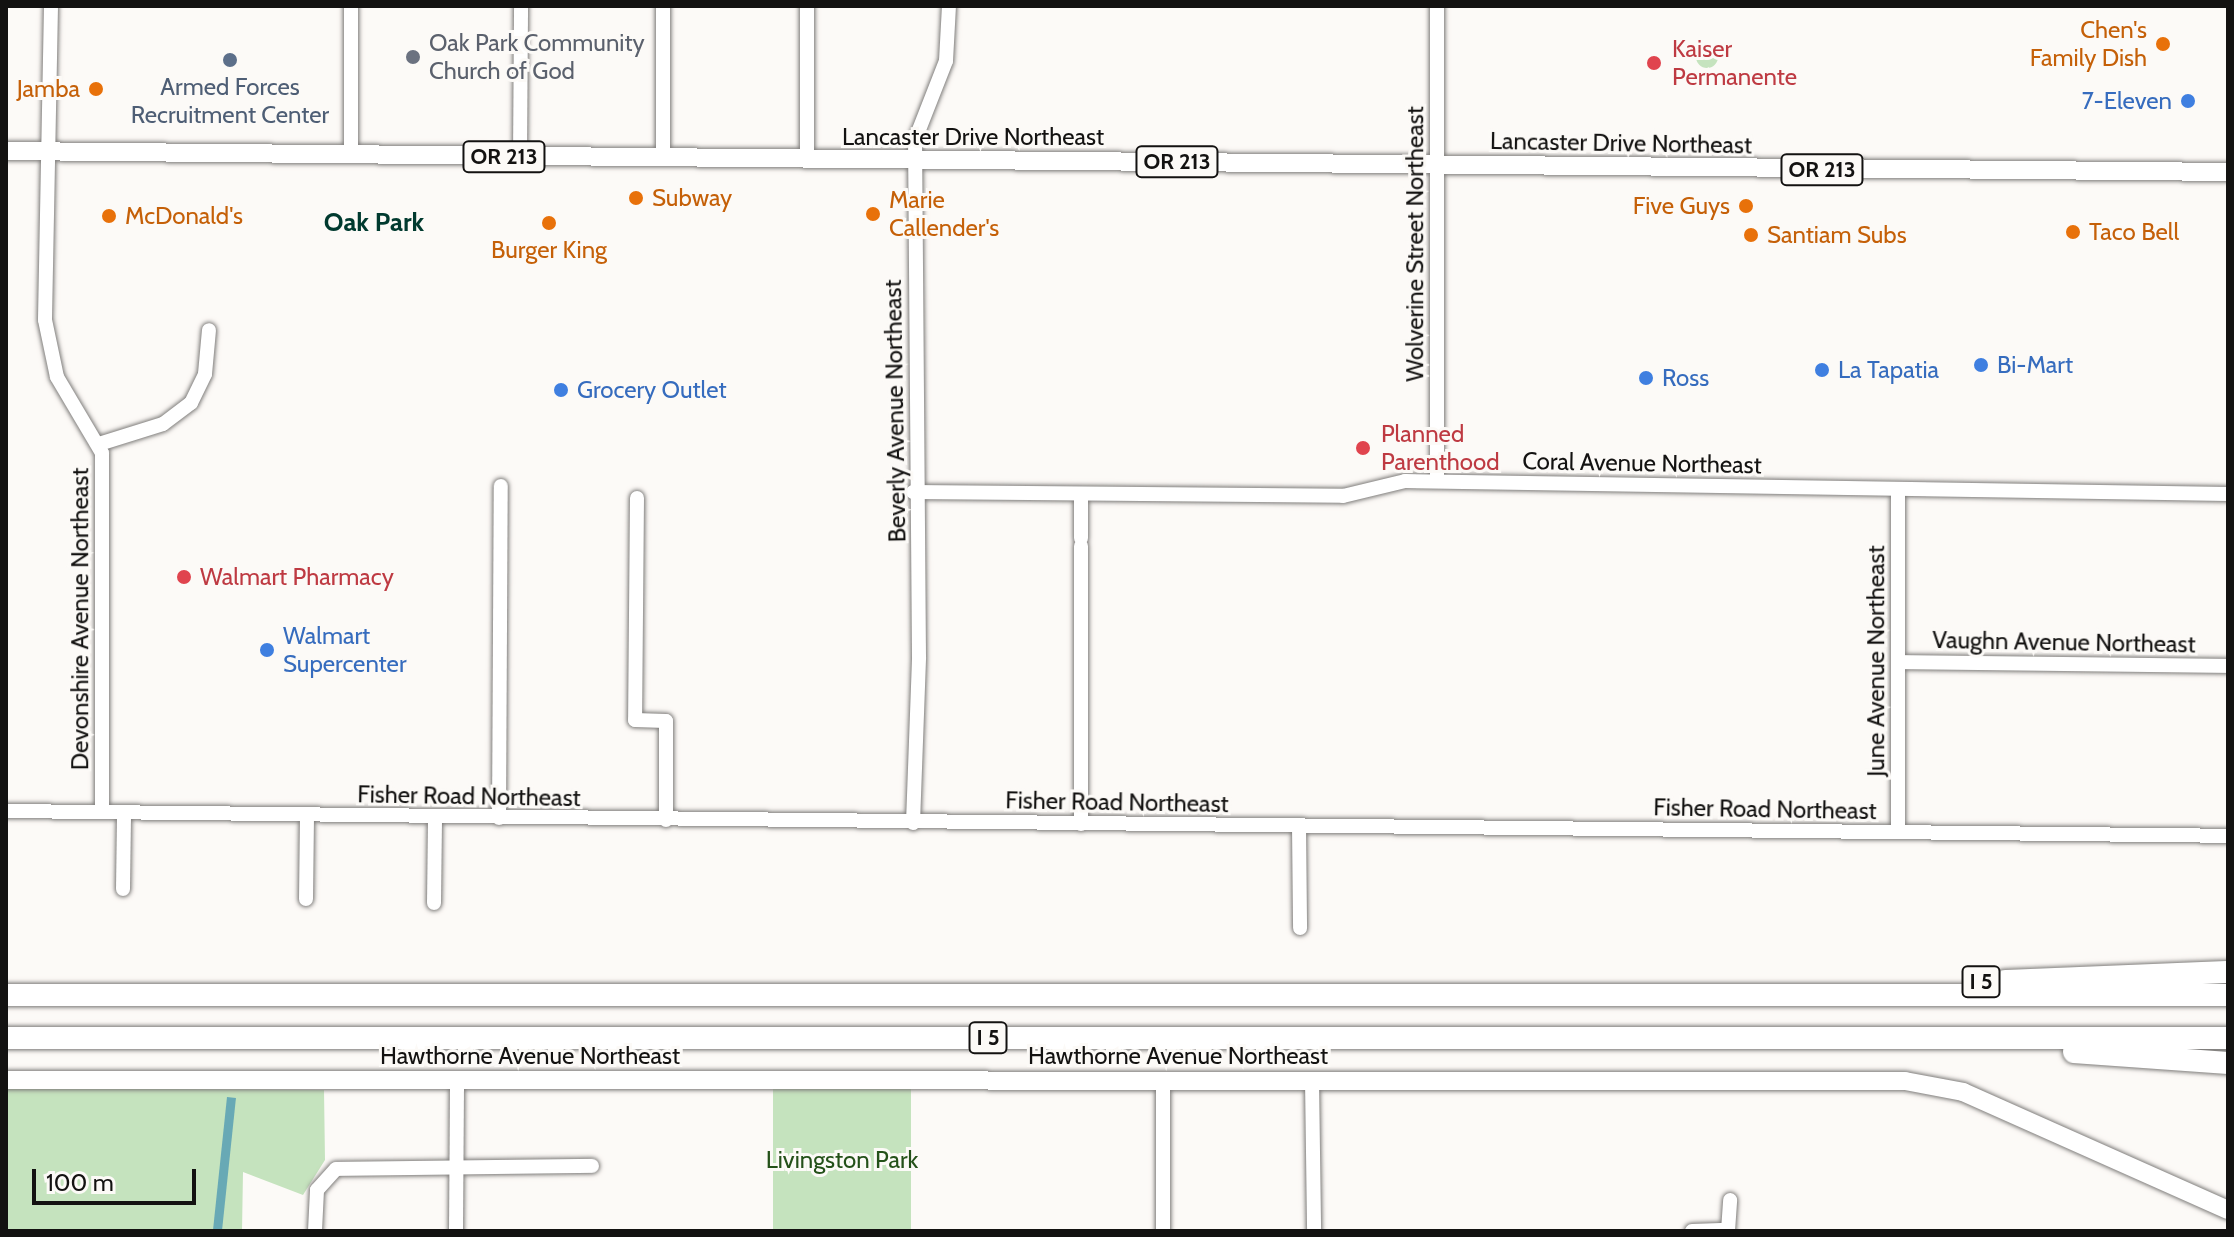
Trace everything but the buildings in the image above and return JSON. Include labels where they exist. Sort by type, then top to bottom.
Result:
[{"type":"highway","name":"I 5","points":[[6,995],[1772,995],[2190,984],[2228,972]]},
{"type":"highway","name":"I 5","points":[[2190,984],[2228,995]]},
{"type":"highway","name":"I 5","points":[[6,1038],[1969,1038],[2190,1050]]},
{"type":"highway","points":[[2190,1050],[2228,1038]]},
{"type":"highway","points":[[2190,1050],[2228,1063]]},
{"type":"main road","name":"Lancaster Drive Northeast","points":[[6,151],[2228,172]]},
{"type":"main road","name":"Hawthorne Avenue Northeast","points":[[6,1080],[1917,1082],[1963,1092],[2228,1210]]},
{"type":"street","name":"Devonshire Avenue Northeast","points":[[51,6],[48,349],[99,444],[102,812]]},
{"type":"street","points":[[351,6],[351,155]]},
{"type":"street","points":[[520,157],[521,6]]},
{"type":"street","points":[[663,6],[663,158]]},
{"type":"street","points":[[807,6],[807,160]]},
{"type":"street","name":"Beverly Avenue Northeast","points":[[913,823],[919,686],[913,492],[915,160],[919,115],[946,61],[949,6]]},
{"type":"street","name":"Wolverine Street Northeast","points":[[1437,6],[1437,481]]},
{"type":"street","points":[[99,444],[163,424],[191,403],[205,374],[209,330]]},
{"type":"street","name":"Coral Avenue Northeast","points":[[913,492],[1343,496],[1399,481],[1437,481],[2228,494]]},
{"type":"street","points":[[499,818],[501,486]]},
{"type":"street","name":"June Avenue Northeast","points":[[1898,490],[1898,832]]},
{"type":"street","points":[[1081,494],[1081,824]]},
{"type":"street","points":[[637,498],[635,720],[666,721],[666,820]]},
{"type":"street","name":"Vaughn Avenue Northeast","points":[[1899,662],[2228,666]]},
{"type":"street","name":"Fisher Road Northeast","points":[[6,811],[2228,836]]},
{"type":"street","points":[[123,889],[124,813]]},
{"type":"street","points":[[306,899],[307,816]]},
{"type":"street","points":[[434,903],[435,818]]},
{"type":"street","points":[[1299,826],[1300,928]]},
{"type":"street","points":[[456,1231],[457,1080]]},
{"type":"street","points":[[1163,1080],[1163,1231]]},
{"type":"street","points":[[1312,1080],[1313,1231]]},
{"type":"street","points":[[315,1231],[325,1176],[349,1166],[592,1166]]},
{"type":"street","points":[[1692,1231],[1728,1231],[1730,1200]]},
{"type":"green space","points":[[1707,46],[1715,49],[1718,57],[1715,65],[1707,68],[1699,65],[1696,57],[1699,49]]},
{"type":"green space","points":[[6,1088],[324,1090],[325,1160],[303,1195],[243,1172],[242,1231],[6,1231]]},
{"type":"green space","name":"Livingston Park","points":[[773,1088],[911,1088],[911,1231],[773,1231]]},
{"type":"water","points":[[227,1097],[236,1098],[222,1231],[213,1230]]},
{"type":"place","name":"Chen's Family Dish","points":[[2163,44]]},
{"type":"place","name":"Oak Park Community Church of God","points":[[413,57]]},
{"type":"place","name":"Armed Forces Recruitment Center","points":[[230,60]]},
{"type":"place","name":"Kaiser Permanente","points":[[1654,63]]},
{"type":"place","name":"Jamba","points":[[96,89]]},
{"type":"place","name":"7-Eleven","points":[[2188,101]]},
{"type":"place","name":"Subway","points":[[636,198]]},
{"type":"place","name":"Five Guys","points":[[1746,206]]},
{"type":"place","name":"Marie Callender's","points":[[873,214]]},
{"type":"place","name":"McDonald's","points":[[109,216]]},
{"type":"place","name":"Burger King","points":[[549,223]]},
{"type":"place","name":"Taco Bell","points":[[2073,232]]},
{"type":"place","name":"Santiam Subs","points":[[1751,235]]},
{"type":"place","name":"Bi-Mart","points":[[1981,365]]},
{"type":"place","name":"La Tapatia","points":[[1822,370]]},
{"type":"place","name":"Ross","points":[[1646,378]]},
{"type":"place","name":"Grocery Outlet","points":[[561,390]]},
{"type":"place","name":"Planned Parenthood","points":[[1363,448]]},
{"type":"place","name":"Walmart Pharmacy","points":[[184,577]]},
{"type":"place","name":"Walmart Supercenter","points":[[267,650]]},
{"type":"district","name":"Oak Park","points":[[374,223]]}]
